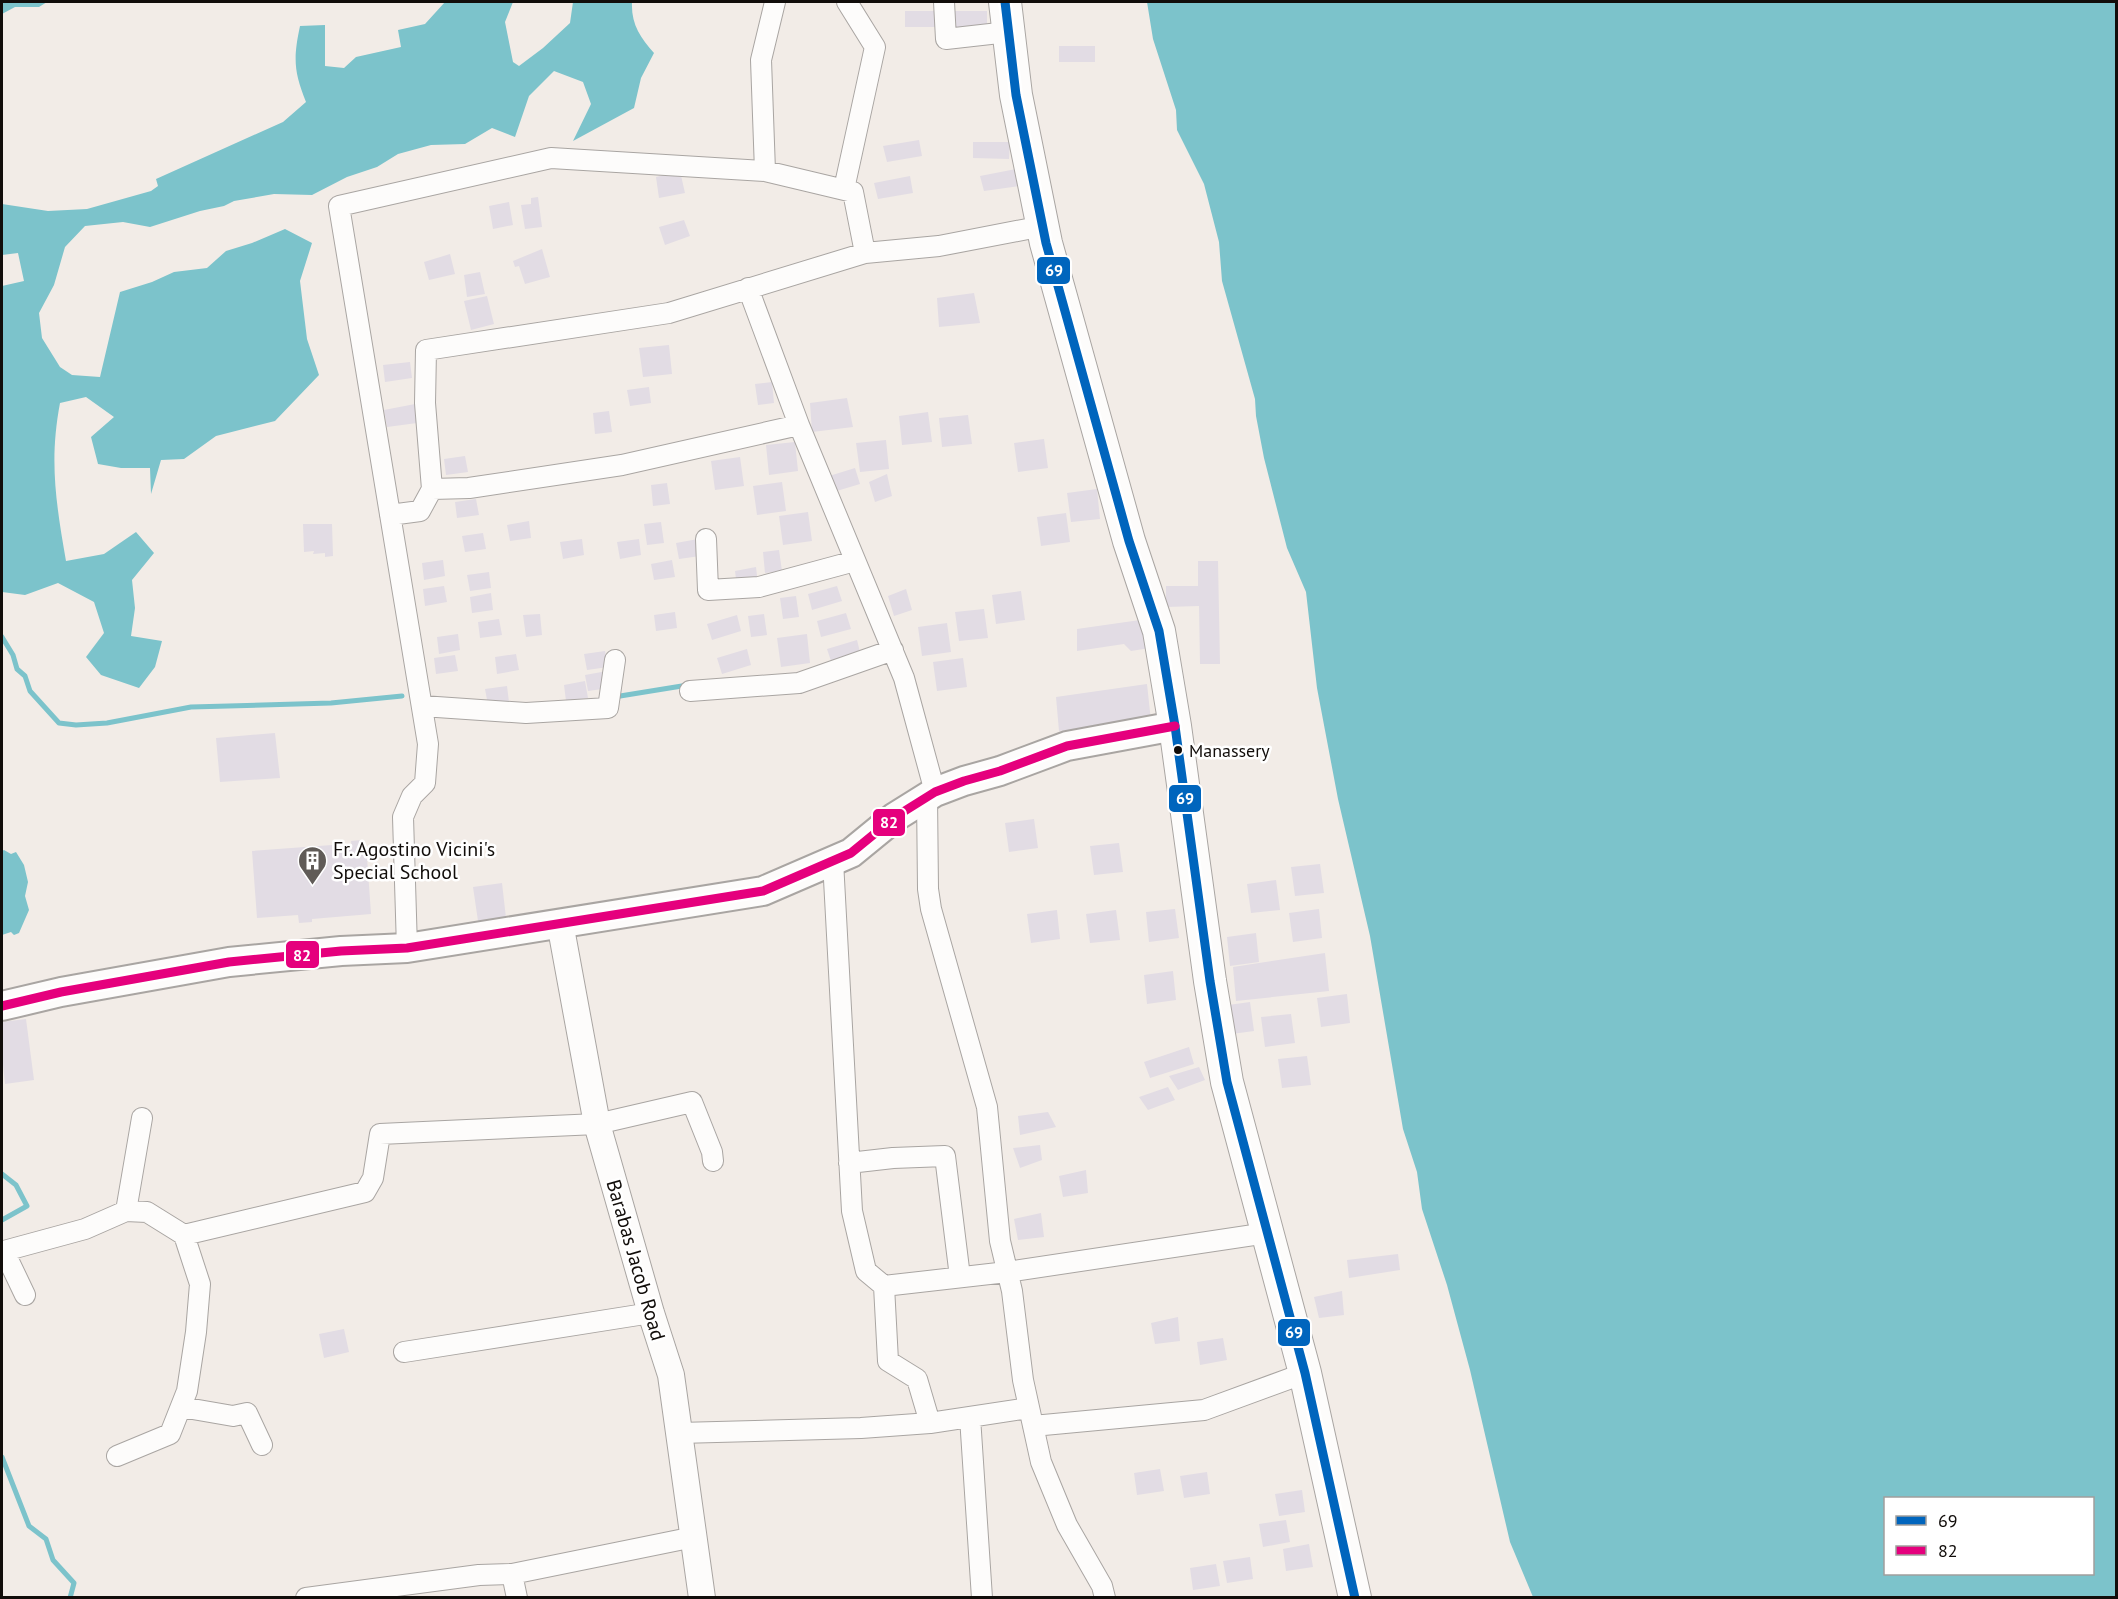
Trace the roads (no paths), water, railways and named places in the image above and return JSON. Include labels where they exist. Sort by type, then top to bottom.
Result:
[{"type":"main road","points":[[1005,2],[1016,95],[1042,226],[1129,541],[1159,631],[1227,1082],[1305,1373],[1354,1598]]},
{"type":"main road","points":[[2,1006],[61,992],[229,962],[341,951],[407,948],[763,891],[851,853],[895,817],[931,794],[1067,746],[1175,726]]},
{"type":"street","points":[[765,171],[761,60],[776,2]]},
{"type":"street","points":[[844,189],[875,47],[847,2]]},
{"type":"street","points":[[944,2],[946,39],[1008,32]]},
{"type":"street","points":[[407,948],[403,817],[412,796],[425,783],[428,744],[339,206],[551,158],[765,171],[853,192],[865,253]]},
{"type":"street","points":[[390,515],[420,511],[432,489],[425,403],[426,351],[669,313],[865,253],[939,246],[1042,226]]},
{"type":"street","points":[[748,288],[799,425],[904,678],[931,794],[928,890],[931,909],[987,1107],[1000,1241],[1012,1291],[1023,1380],[1031,1417],[1041,1462],[1067,1525],[1102,1586],[1105,1598]]},
{"type":"street","points":[[432,489],[469,488],[622,465],[799,425]]},
{"type":"street","points":[[706,539],[708,590],[759,587],[855,561]]},
{"type":"street","points":[[690,691],[799,683],[893,650]]},
{"type":"street","points":[[422,706],[526,713],[608,708],[615,660]]},
{"type":"street","points":[[833,861],[852,1211],[866,1271],[884,1286],[1007,1272],[1267,1233]]},
{"type":"street","name":"Barabas Jacob Road","points":[[560,923],[597,1124],[671,1375],[702,1598]]},
{"type":"street","points":[[184,1234],[365,1192],[373,1178],[380,1134],[597,1124],[692,1102],[712,1152],[712,1161]]},
{"type":"street","points":[[126,1211],[142,1118]]},
{"type":"street","points":[[849,1163],[945,1156],[960,1277]]},
{"type":"street","points":[[26,1294],[4,1251],[85,1229],[126,1211],[147,1212],[184,1234],[200,1284],[196,1332],[187,1390],[170,1434],[117,1456]]},
{"type":"street","points":[[884,1286],[888,1361],[916,1379],[930,1423]]},
{"type":"street","points":[[404,1352],[651,1313]]},
{"type":"street","points":[[679,1433],[861,1428],[930,1423],[970,1417],[1031,1417],[1204,1410],[1305,1373]]},
{"type":"street","points":[[181,1407],[233,1416],[247,1413],[262,1445]]},
{"type":"street","points":[[970,1417],[982,1598]]},
{"type":"street","points":[[306,1598],[479,1575],[512,1574],[694,1537]]},
{"type":"street","points":[[512,1574],[517,1598]]},
{"type":"water","points":[[2,2],[47,2],[39,7],[15,7],[2,14]]},
{"type":"water","points":[[445,2],[513,2],[505,22],[513,62],[519,66],[570,23],[573,2],[632,2],[637,30],[654,53],[641,78],[634,108],[573,141],[591,104],[583,82],[554,71],[529,96],[515,137],[492,128],[465,144],[431,145],[398,154],[377,167],[347,177],[312,195],[274,194],[234,201],[224,206],[150,227],[123,222],[85,226],[65,247],[54,285],[39,313],[42,338],[60,367],[72,375],[100,377],[120,292],[174,272],[207,268],[226,251],[285,229],[312,243],[300,281],[307,339],[319,375],[275,421],[216,436],[184,459],[161,460],[151,494],[150,468],[121,468],[98,464],[91,437],[114,417],[86,397],[60,403],[54,463],[59,520],[66,561],[104,554],[136,532],[154,553],[132,580],[135,608],[131,636],[162,641],[155,667],[139,688],[101,675],[86,657],[104,633],[94,602],[58,583],[25,595],[2,592],[2,286],[24,281],[18,253],[2,255],[2,204],[48,211],[87,209],[151,191],[158,186],[156,179],[283,122],[306,102],[296,65],[300,26],[325,25],[325,66],[344,68],[356,57],[401,47],[398,30],[425,24]]},
{"type":"water","points":[[1147,2],[2116,2],[2116,1597],[1533,1597],[1510,1542],[1470,1370],[1447,1285],[1422,1209],[1417,1172],[1403,1129],[1370,936],[1338,799],[1317,688],[1306,592],[1287,548],[1264,458],[1255,399],[1222,281],[1219,242],[1204,184],[1177,130],[1176,110],[1153,39]]},
{"type":"water","points":[[2,851],[11,854],[16,852],[24,865],[28,882],[25,896],[29,910],[19,933],[14,935],[11,932],[2,935]]},
{"type":"waterway","points":[[2,637],[13,655],[17,669],[25,676],[30,691],[59,723],[76,725],[107,723],[191,707],[331,703],[402,696]]},
{"type":"waterway","points":[[614,697],[688,685]]},
{"type":"waterway","points":[[2,1174],[16,1185],[27,1206],[2,1220]]},
{"type":"waterway","points":[[2,1457],[29,1526],[46,1539],[53,1560],[74,1583],[70,1598]]},
{"type":"place","name":"Manassery","points":[[1178,750]]},
{"type":"place","name":"Fr. Agostino Vicini's Special School","points":[[312,886]]}]
